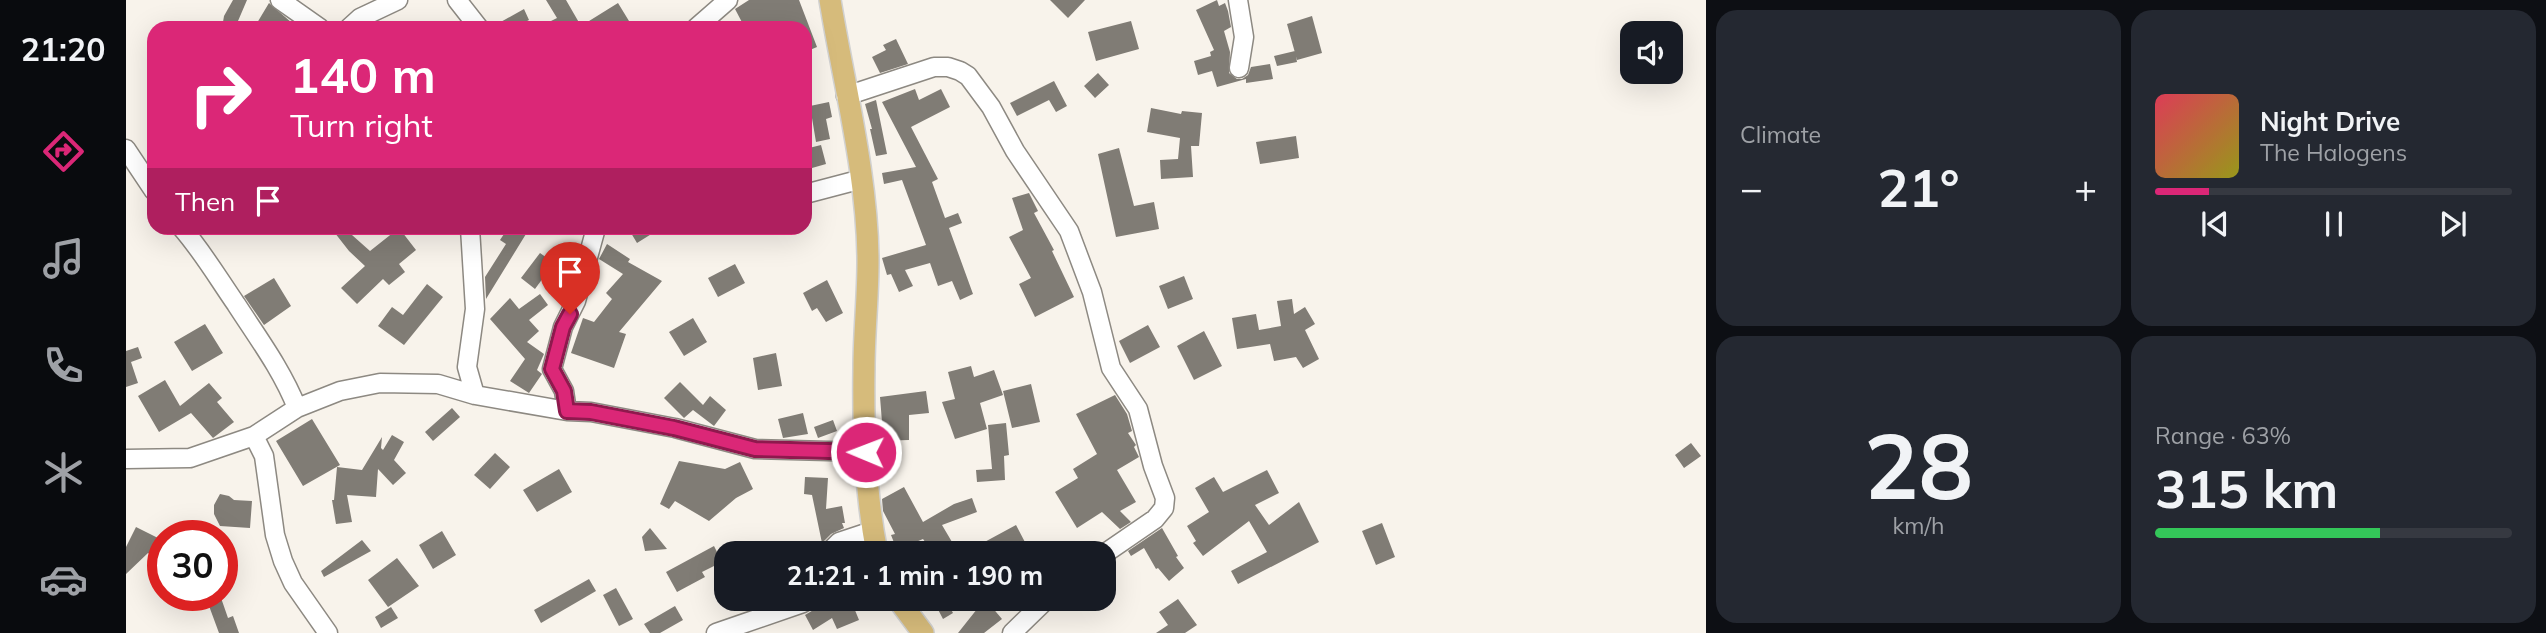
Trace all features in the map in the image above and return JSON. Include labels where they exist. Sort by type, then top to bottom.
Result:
[{"type":"main road","points":[[830,0],[862,179],[868,262],[864,369],[866,452],[868,505],[874,541]]},
{"type":"main road","points":[[907,611],[923,633]]},
{"type":"street","points":[[280,0],[310,21]]},
{"type":"street","points":[[357,21],[398,0]]},
{"type":"street","points":[[457,0],[474,21]]},
{"type":"street","points":[[703,21],[728,0]]},
{"type":"street","points":[[1238,0],[1244,37],[1239,68]]},
{"type":"street","points":[[846,96],[934,67],[948,67],[960,71],[968,76],[991,107],[1016,152],[1069,230],[1092,292],[1111,368],[1138,409],[1153,466],[1165,498],[1164,508],[1155,519],[1116,546]]},
{"type":"street","points":[[126,149],[147,180]]},
{"type":"street","points":[[812,192],[862,179]]},
{"type":"street","points":[[188,235],[274,361],[297,408]]},
{"type":"street","points":[[470,235],[475,309],[467,367],[475,395]]},
{"type":"street","points":[[567,411],[564,391],[552,369],[563,327],[576,301],[594,235]]},
{"type":"street","points":[[126,459],[190,458],[254,436],[297,408],[340,391],[380,383],[438,384],[475,395],[567,411],[591,412],[674,428],[755,449],[866,452]]},
{"type":"street","points":[[254,436],[264,456],[275,535],[283,561],[293,583],[328,633]]},
{"type":"street","points":[[842,541],[872,531]]},
{"type":"street","points":[[716,633],[782,611]]},
{"type":"street","points":[[1012,633],[1035,611]]},
{"type":"building","points":[[233,0],[247,0],[238,21],[223,21]]},
{"type":"building","points":[[546,0],[566,0],[578,21],[551,21],[557,18]]},
{"type":"building","points":[[749,0],[799,0],[807,21],[741,21],[735,9]]},
{"type":"building","points":[[1050,0],[1085,0],[1068,18]]},
{"type":"building","points":[[1217,0],[1219,6],[1225,3],[1231,27],[1224,31],[1230,52],[1229,73],[1242,79],[1248,75],[1251,67],[1270,64],[1273,79],[1246,83],[1246,79],[1217,87],[1212,71],[1198,75],[1194,61],[1211,56],[1210,52],[1214,50],[1196,10]]},
{"type":"building","points":[[269,3],[290,21],[258,21]]},
{"type":"building","points":[[618,3],[629,21],[589,21]]},
{"type":"building","points":[[524,9],[529,20],[527,21],[503,21]]},
{"type":"building","points":[[1312,16],[1322,53],[1297,60],[1287,24]]},
{"type":"building","points":[[1131,21],[1139,49],[1096,61],[1088,32]]},
{"type":"building","points":[[812,34],[817,47],[812,49]]},
{"type":"building","points":[[896,39],[908,64],[880,73],[872,57],[886,50],[883,45]]},
{"type":"building","points":[[1295,51],[1297,62],[1277,66],[1274,56]]},
{"type":"building","points":[[1098,73],[1109,85],[1095,98],[1084,86]]},
{"type":"building","points":[[1054,81],[1067,106],[1056,112],[1049,100],[1017,116],[1010,103]]},
{"type":"building","points":[[915,89],[919,100],[941,89],[950,107],[911,127],[938,179],[932,182],[945,218],[958,213],[962,223],[949,228],[973,294],[960,300],[952,281],[938,286],[930,263],[905,270],[913,286],[899,292],[891,274],[887,275],[882,258],[926,245],[902,180],[884,184],[882,173],[916,167],[882,102]]},
{"type":"building","points":[[876,100],[887,154],[876,156],[865,104]]},
{"type":"building","points":[[829,102],[832,117],[826,119],[830,139],[816,142],[812,106]]},
{"type":"building","points":[[1151,108],[1181,114],[1182,111],[1202,113],[1199,146],[1191,146],[1193,177],[1161,179],[1160,160],[1178,159],[1180,138],[1147,132]]},
{"type":"building","points":[[1296,136],[1299,158],[1260,164],[1256,142]]},
{"type":"building","points":[[821,145],[826,164],[812,168],[812,147]]},
{"type":"building","points":[[1119,148],[1134,206],[1154,202],[1159,229],[1116,237],[1098,154]]},
{"type":"building","points":[[1029,193],[1038,211],[1034,213],[1054,250],[1052,251],[1074,297],[1035,317],[1019,284],[1031,278],[1009,237],[1023,230],[1012,198]]},
{"type":"building","points":[[336,235],[352,235],[370,251],[390,235],[404,235],[416,250],[399,264],[405,272],[389,285],[383,279],[357,304],[341,288],[365,266]]},
{"type":"building","points":[[503,235],[525,235],[486,299],[485,277],[506,244],[500,240]]},
{"type":"building","points":[[632,235],[650,235],[637,243]]},
{"type":"building","points":[[607,244],[630,259],[628,262],[662,281],[619,332],[626,334],[614,368],[571,353],[583,318],[594,322],[612,299],[606,293],[623,274],[599,259]]},
{"type":"building","points":[[540,253],[554,263],[535,289],[521,278]]},
{"type":"building","points":[[735,264],[745,283],[718,297],[708,278]]},
{"type":"building","points":[[1184,276],[1193,299],[1168,309],[1159,286]]},
{"type":"building","points":[[274,278],[291,306],[264,325],[244,296]]},
{"type":"building","points":[[827,280],[843,313],[826,322],[817,308],[812,311],[803,293]]},
{"type":"building","points":[[427,284],[443,297],[404,345],[378,326],[392,307],[403,315]]},
{"type":"building","points":[[540,294],[548,305],[529,320],[539,331],[527,342],[544,354],[537,370],[542,374],[529,393],[510,381],[525,359],[490,319],[510,298],[519,309]]},
{"type":"building","points":[[1292,299],[1294,314],[1305,307],[1315,324],[1305,330],[1319,359],[1303,368],[1296,357],[1274,361],[1270,344],[1237,349],[1232,318],[1256,314],[1259,330],[1281,326],[1277,301]]},
{"type":"building","points":[[693,318],[707,342],[684,356],[669,332]]},
{"type":"building","points":[[205,324],[223,353],[192,371],[174,342]]},
{"type":"building","points":[[1148,325],[1160,347],[1130,363],[1119,341]]},
{"type":"building","points":[[1204,331],[1222,366],[1194,380],[1177,346]]},
{"type":"building","points":[[138,347],[142,358],[131,362],[138,383],[126,387],[126,351]]},
{"type":"building","points":[[776,353],[782,386],[758,390],[753,358]]},
{"type":"building","points":[[971,366],[974,377],[994,370],[1003,395],[980,403],[987,429],[955,439],[942,402],[955,399],[948,372]]},
{"type":"building","points":[[165,380],[180,406],[209,383],[222,398],[217,402],[234,422],[213,438],[191,413],[159,432],[138,396]]},
{"type":"building","points":[[680,382],[703,405],[710,396],[726,410],[714,426],[693,410],[684,418],[664,398]]},
{"type":"building","points":[[1031,384],[1040,422],[1012,428],[1003,391]]},
{"type":"building","points":[[926,391],[929,413],[909,415],[909,440],[878,441],[877,422],[882,422],[880,397]]},
{"type":"building","points":[[1115,395],[1127,414],[1132,431],[1128,433],[1136,445],[1134,447],[1139,457],[1117,470],[1136,502],[1120,511],[1131,522],[1120,529],[1102,512],[1077,528],[1055,492],[1078,478],[1073,469],[1097,454],[1076,414]]},
{"type":"building","points":[[452,408],[460,417],[433,441],[425,432]]},
{"type":"building","points":[[803,413],[808,434],[783,438],[778,419]]},
{"type":"building","points":[[312,419],[340,465],[303,486],[276,441]]},
{"type":"building","points":[[833,420],[837,431],[818,438],[814,427]]},
{"type":"building","points":[[1006,423],[1009,455],[1004,456],[1005,480],[977,482],[976,470],[992,469],[988,425]]},
{"type":"building","points":[[392,435],[404,442],[394,460],[406,473],[393,485],[378,469],[376,497],[347,495],[352,522],[336,524],[332,500],[337,467],[362,470],[382,437],[383,450]]},
{"type":"building","points":[[1691,443],[1701,456],[1684,468],[1675,455]]},
{"type":"building","points":[[495,453],[510,467],[490,489],[474,475]]},
{"type":"building","points":[[679,461],[725,469],[740,462],[753,489],[736,498],[709,521],[675,501],[669,509],[660,504]]},
{"type":"building","points":[[559,469],[572,492],[537,512],[523,490]]},
{"type":"building","points":[[1267,470],[1279,493],[1255,505],[1269,525],[1299,502],[1319,542],[1238,584],[1231,571],[1267,552],[1249,521],[1203,556],[1193,543],[1196,541],[1187,526],[1209,512],[1195,488],[1214,477],[1223,492]]},
{"type":"building","points":[[805,477],[828,478],[826,509],[842,506],[844,528],[822,541],[812,495],[804,494]]},
{"type":"building","points":[[904,487],[923,522],[954,504],[972,498],[977,512],[942,525],[951,541],[893,541],[891,535],[895,534],[883,511],[882,499]]},
{"type":"building","points":[[220,494],[234,500],[252,501],[250,528],[238,527],[238,520],[217,520],[214,505]]},
{"type":"building","points":[[1382,523],[1395,557],[1376,565],[1362,531]]},
{"type":"building","points":[[1016,525],[1024,541],[986,541]]},
{"type":"building","points":[[136,527],[147,532],[147,554],[126,574],[126,547]]},
{"type":"building","points":[[650,528],[667,549],[645,551],[642,537]]},
{"type":"building","points":[[1162,528],[1184,568],[1169,581],[1156,569],[1144,548],[1131,556],[1128,551]]},
{"type":"building","points":[[442,531],[456,555],[433,569],[419,545]]},
{"type":"building","points":[[362,540],[371,551],[324,577],[321,571]]},
{"type":"building","points":[[714,546],[714,566],[702,572],[705,577],[677,592],[666,572]]},
{"type":"building","points":[[397,558],[419,586],[388,607],[368,580]]},
{"type":"building","points":[[589,579],[596,591],[541,623],[534,610]]},
{"type":"building","points":[[616,588],[633,619],[619,626],[603,595]]},
{"type":"building","points":[[1178,599],[1197,625],[1185,633],[1156,633],[1168,625],[1159,612]]},
{"type":"building","points":[[675,606],[683,620],[660,633],[650,633],[644,624]]},
{"type":"building","points":[[391,607],[398,618],[381,628],[375,617]]},
{"type":"building","points":[[211,611],[226,611],[228,618],[233,616],[239,633],[219,633]]},
{"type":"building","points":[[812,611],[855,611],[859,620],[837,629],[832,618],[813,630],[805,615]]},
{"type":"building","points":[[939,611],[952,611],[953,613],[943,619]]},
{"type":"building","points":[[975,611],[995,611],[1002,619],[984,633],[958,633]]},
{"type":"route","points":[[570,314],[563,327],[552,369],[564,391],[567,411],[591,412],[674,428],[755,449],[866,452]]}]
